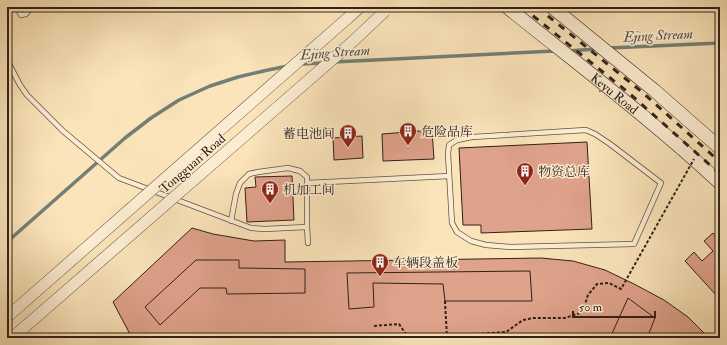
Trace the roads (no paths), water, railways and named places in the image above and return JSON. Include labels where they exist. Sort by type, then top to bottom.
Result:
[{"type":"main road","name":"Keyu Road","points":[[507,7],[660,129],[720,184]]},
{"type":"main road","name":"Keyu Road","points":[[552,7],[655,91],[720,148]]},
{"type":"street","name":"Tongguan Road","points":[[7,317],[360,7]]},
{"type":"street","name":"Tongguan Road","points":[[12,338],[343,50],[387,9]]},
{"type":"lane","points":[[19,7],[21,15],[26,14],[32,7]]},
{"type":"lane","points":[[7,60],[27,94],[63,131],[119,178],[251,228],[265,229],[307,227]]},
{"type":"lane","points":[[586,130],[610,144],[661,183],[634,244],[511,247],[486,245],[471,241],[457,232],[452,223],[449,176],[449,145],[457,140],[472,137],[586,130]]},
{"type":"lane","points":[[231,221],[236,194],[240,183],[249,174],[288,168],[300,171],[307,177],[308,243]]},
{"type":"lane","points":[[307,183],[449,176]]},
{"type":"waterway","name":"Ejing Stream","points":[[609,48],[720,43]]},
{"type":"waterway","name":"Ejing Stream","points":[[567,51],[597,49]]},
{"type":"waterway","name":"Ejing Stream","points":[[334,62],[555,51]]},
{"type":"waterway","name":"Ejing Stream","points":[[300,64],[323,63]]},
{"type":"waterway","name":"Ejing Stream","points":[[7,242],[125,138],[151,118],[179,100],[210,86],[238,77],[288,66]]},
{"type":"railway","points":[[522,7],[629,93],[720,174]]},
{"type":"railway","points":[[537,7],[642,92],[720,162]]},
{"type":"place","name":"危险品库","points":[[408,146]]},
{"type":"place","name":"蓄电池间","points":[[348,148]]},
{"type":"place","name":"物资总库","points":[[525,186]]},
{"type":"place","name":"机加工间","points":[[270,204]]},
{"type":"place","name":"车辆段盖板","points":[[380,277]]}]
